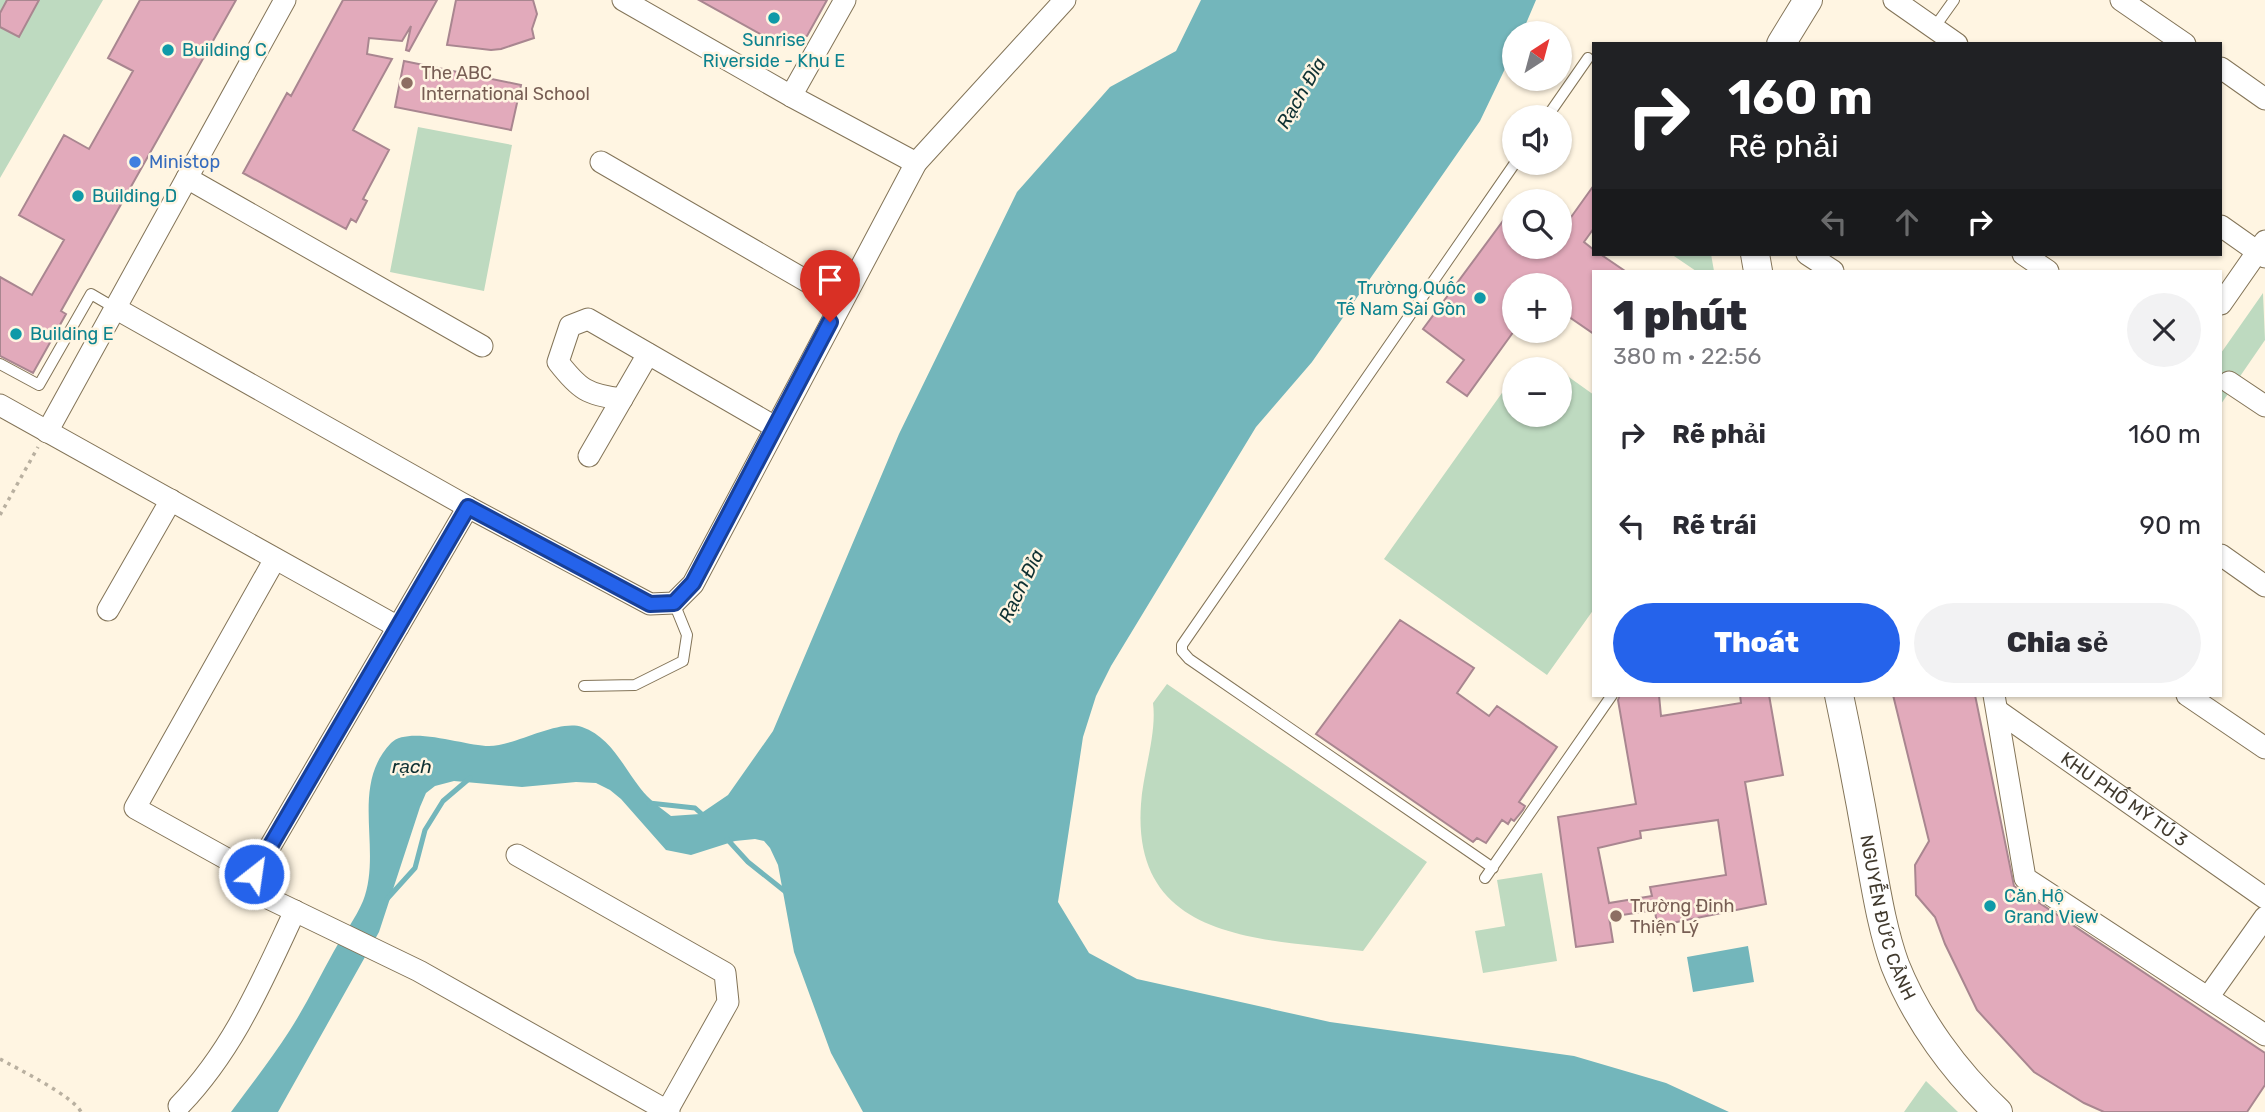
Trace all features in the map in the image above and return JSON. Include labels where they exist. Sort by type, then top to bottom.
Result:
[{"type":"main road","points":[[1782,42],[1808,0]]},
{"type":"main road","name":"NGUYỄN ĐỨC CẢNH","points":[[1839,697],[1880,909],[1896,966],[1919,1014],[1947,1055],[1968,1082],[1998,1112]]},
{"type":"street","points":[[47,432],[285,0]]},
{"type":"street","points":[[623,0],[915,163]]},
{"type":"street","points":[[791,96],[845,0]]},
{"type":"street","points":[[115,307],[468,507],[650,604],[674,603],[693,583],[915,163],[1065,0]]},
{"type":"street","points":[[1894,0],[1955,42]]},
{"type":"street","points":[[2121,0],[2182,42]]},
{"type":"street","points":[[2222,69],[2265,99]]},
{"type":"street","points":[[601,162],[841,301]]},
{"type":"street","points":[[187,178],[482,346]]},
{"type":"street","points":[[2222,227],[2262,250],[2222,303]]},
{"type":"street","points":[[2026,256],[2047,270]]},
{"type":"street","points":[[622,399],[595,396],[574,382],[558,362],[570,326],[587,320],[775,427]]},
{"type":"street","points":[[589,456],[648,354]]},
{"type":"street","points":[[2230,382],[2265,406]]},
{"type":"street","points":[[0,405],[398,627]]},
{"type":"street","points":[[108,610],[171,500]]},
{"type":"street","points":[[254,874],[468,507]]},
{"type":"street","points":[[2222,556],[2265,586]]},
{"type":"street","points":[[275,558],[135,808],[254,874],[270,899],[419,971],[668,1111],[728,1002],[725,973],[517,855]]},
{"type":"street","points":[[2191,697],[2265,748]]},
{"type":"street","points":[[1996,703],[2025,878],[2265,1035]]},
{"type":"street","name":"KHU PHỐ MỸ TÚ 3","points":[[1996,703],[2265,898]]},
{"type":"street","points":[[179,1106],[197,1088],[239,1028],[295,911]]},
{"type":"street","points":[[2209,996],[2265,917]]},
{"type":"lane","points":[[1934,28],[1954,0]]},
{"type":"lane","points":[[1555,105],[1588,58]]},
{"type":"lane","points":[[1493,868],[1189,659],[1182,645],[1507,175]]},
{"type":"lane","points":[[0,364],[39,385],[91,294],[115,307]]},
{"type":"lane","points":[[584,685],[635,684],[683,661],[687,635],[674,603]]},
{"type":"lane","points":[[1485,878],[1611,697]]},
{"type":"path","points":[[0,515],[47,432]]},
{"type":"path","points":[[0,1059],[64,1097],[81,1112]]},
{"type":"green space","points":[[0,0],[103,0],[0,178]]},
{"type":"green space","points":[[418,127],[512,145],[484,291],[390,272]]},
{"type":"green space","points":[[1674,256],[1711,256],[1714,270],[1695,270]]},
{"type":"green space","points":[[2263,293],[2265,340],[2222,403],[2222,352]]},
{"type":"green space","points":[[1572,379],[1592,394],[1592,612],[1547,675],[1384,559],[1502,393],[1502,427],[1572,427]]},
{"type":"green space","points":[[1167,684],[1427,862],[1363,951],[1285,943],[1247,936],[1211,925],[1181,908],[1158,884],[1144,850],[1141,804],[1153,727],[1153,703]]},
{"type":"green space","points":[[1542,873],[1557,961],[1483,973],[1475,931],[1505,926],[1497,880]]},
{"type":"green space","points":[[1926,1081],[1958,1112],[1904,1112]]},
{"type":"water","points":[[1201,0],[1536,0],[1527,21],[1502,21],[1502,75],[1480,121],[1312,362],[1256,427],[1111,666],[1096,696],[1083,737],[1058,902],[1089,953],[1137,979],[1330,1022],[1574,1056],[1666,1083],[1729,1112],[863,1112],[831,1053],[794,952],[778,865],[764,841],[735,841],[691,855],[666,850],[621,799],[596,783],[522,787],[454,781],[435,786],[426,793],[379,932],[278,1112],[231,1112],[290,1030],[363,901],[370,861],[369,799],[372,779],[379,760],[391,743],[399,738],[424,736],[489,746],[511,742],[549,729],[582,727],[603,739],[639,787],[671,816],[700,814],[728,795],[773,731],[899,434],[1017,192],[1110,87],[1176,51]]},
{"type":"water","points":[[1748,946],[1754,982],[1693,992],[1687,957]]},
{"type":"building","points":[[7,0],[39,0],[19,37],[0,27],[0,13]]},
{"type":"building","points":[[140,0],[236,0],[61,311],[66,314],[33,373],[0,356],[0,277],[32,295],[64,240],[19,215],[64,135],[89,149],[133,71],[108,58]]},
{"type":"building","points":[[343,0],[437,0],[409,51],[406,50],[411,26],[402,41],[369,38],[367,54],[392,59],[353,130],[389,150],[363,199],[367,201],[356,222],[351,219],[346,229],[243,173],[287,93],[291,96]]},
{"type":"building","points":[[456,0],[533,0],[537,14],[532,29],[534,38],[491,50],[447,45]]},
{"type":"building","name":"Sunrise Riverside - Khu E","points":[[699,0],[827,0],[807,36],[782,46]]},
{"type":"building","points":[[404,61],[521,85],[511,130],[395,107]]},
{"type":"building","name":"Trường Quốc Tế Nam Sài Gòn","points":[[1592,188],[1592,231],[1584,242],[1592,248],[1592,256],[1603,256],[1624,270],[1592,270],[1592,333],[1572,319],[1572,273],[1502,273],[1502,343],[1505,343],[1467,396],[1447,382],[1464,360],[1423,329],[1502,222],[1502,259],[1572,259],[1572,216]]},
{"type":"building","points":[[1400,620],[1474,668],[1457,693],[1489,716],[1497,706],[1557,747],[1519,802],[1525,806],[1523,810],[1508,824],[1502,820],[1486,843],[1477,838],[1473,842],[1316,734]]},
{"type":"building","points":[[1619,697],[1659,697],[1661,716],[1741,703],[1740,697],[1769,697],[1783,775],[1745,782],[1766,904],[1657,926],[1655,910],[1609,917],[1613,942],[1576,947],[1558,817],[1636,804]],"holes":[[[1718,820],[1726,875],[1650,887],[1652,896],[1609,903],[1598,848],[1641,838],[1640,831]]]},
{"type":"building","name":"Căn Hộ Grand View","points":[[1893,697],[1975,697],[2014,886],[2265,1053],[2265,1085],[2247,1112],[2104,1112],[2084,1103],[2034,1072],[1977,1010],[1935,917],[1916,895],[1915,865],[1929,841]]},
{"type":"waterway","points":[[387,899],[415,868],[425,830],[443,801],[470,778]]},
{"type":"waterway","points":[[649,803],[695,808],[705,817]]},
{"type":"waterway","points":[[727,839],[748,862],[787,893]]},
{"type":"place","name":"Sunrise Riverside - Khu E","points":[[774,18]]},
{"type":"place","name":"Building C","points":[[168,50]]},
{"type":"place","name":"The ABC International School","points":[[407,83]]},
{"type":"place","name":"Ministop","points":[[135,162]]},
{"type":"place","name":"Building D","points":[[78,196]]},
{"type":"place","name":"Trường Quốc Tế Nam Sài Gòn","points":[[1480,298]]},
{"type":"place","name":"Building E","points":[[16,334]]},
{"type":"place","name":"Căn Hộ Grand View","points":[[1990,906]]},
{"type":"place","name":"Trường Đinh Thiện Lý","points":[[1616,916]]},
{"type":"route","points":[[254,874],[468,507],[650,604],[674,603],[693,583],[830,322]]},
{"type":"water label","name":"Rạch Đỉa","points":[[1301,93]]},
{"type":"water label","name":"Rạch Đỉa","points":[[1021,586]]},
{"type":"water label","name":"rạch","points":[[412,766]]}]
